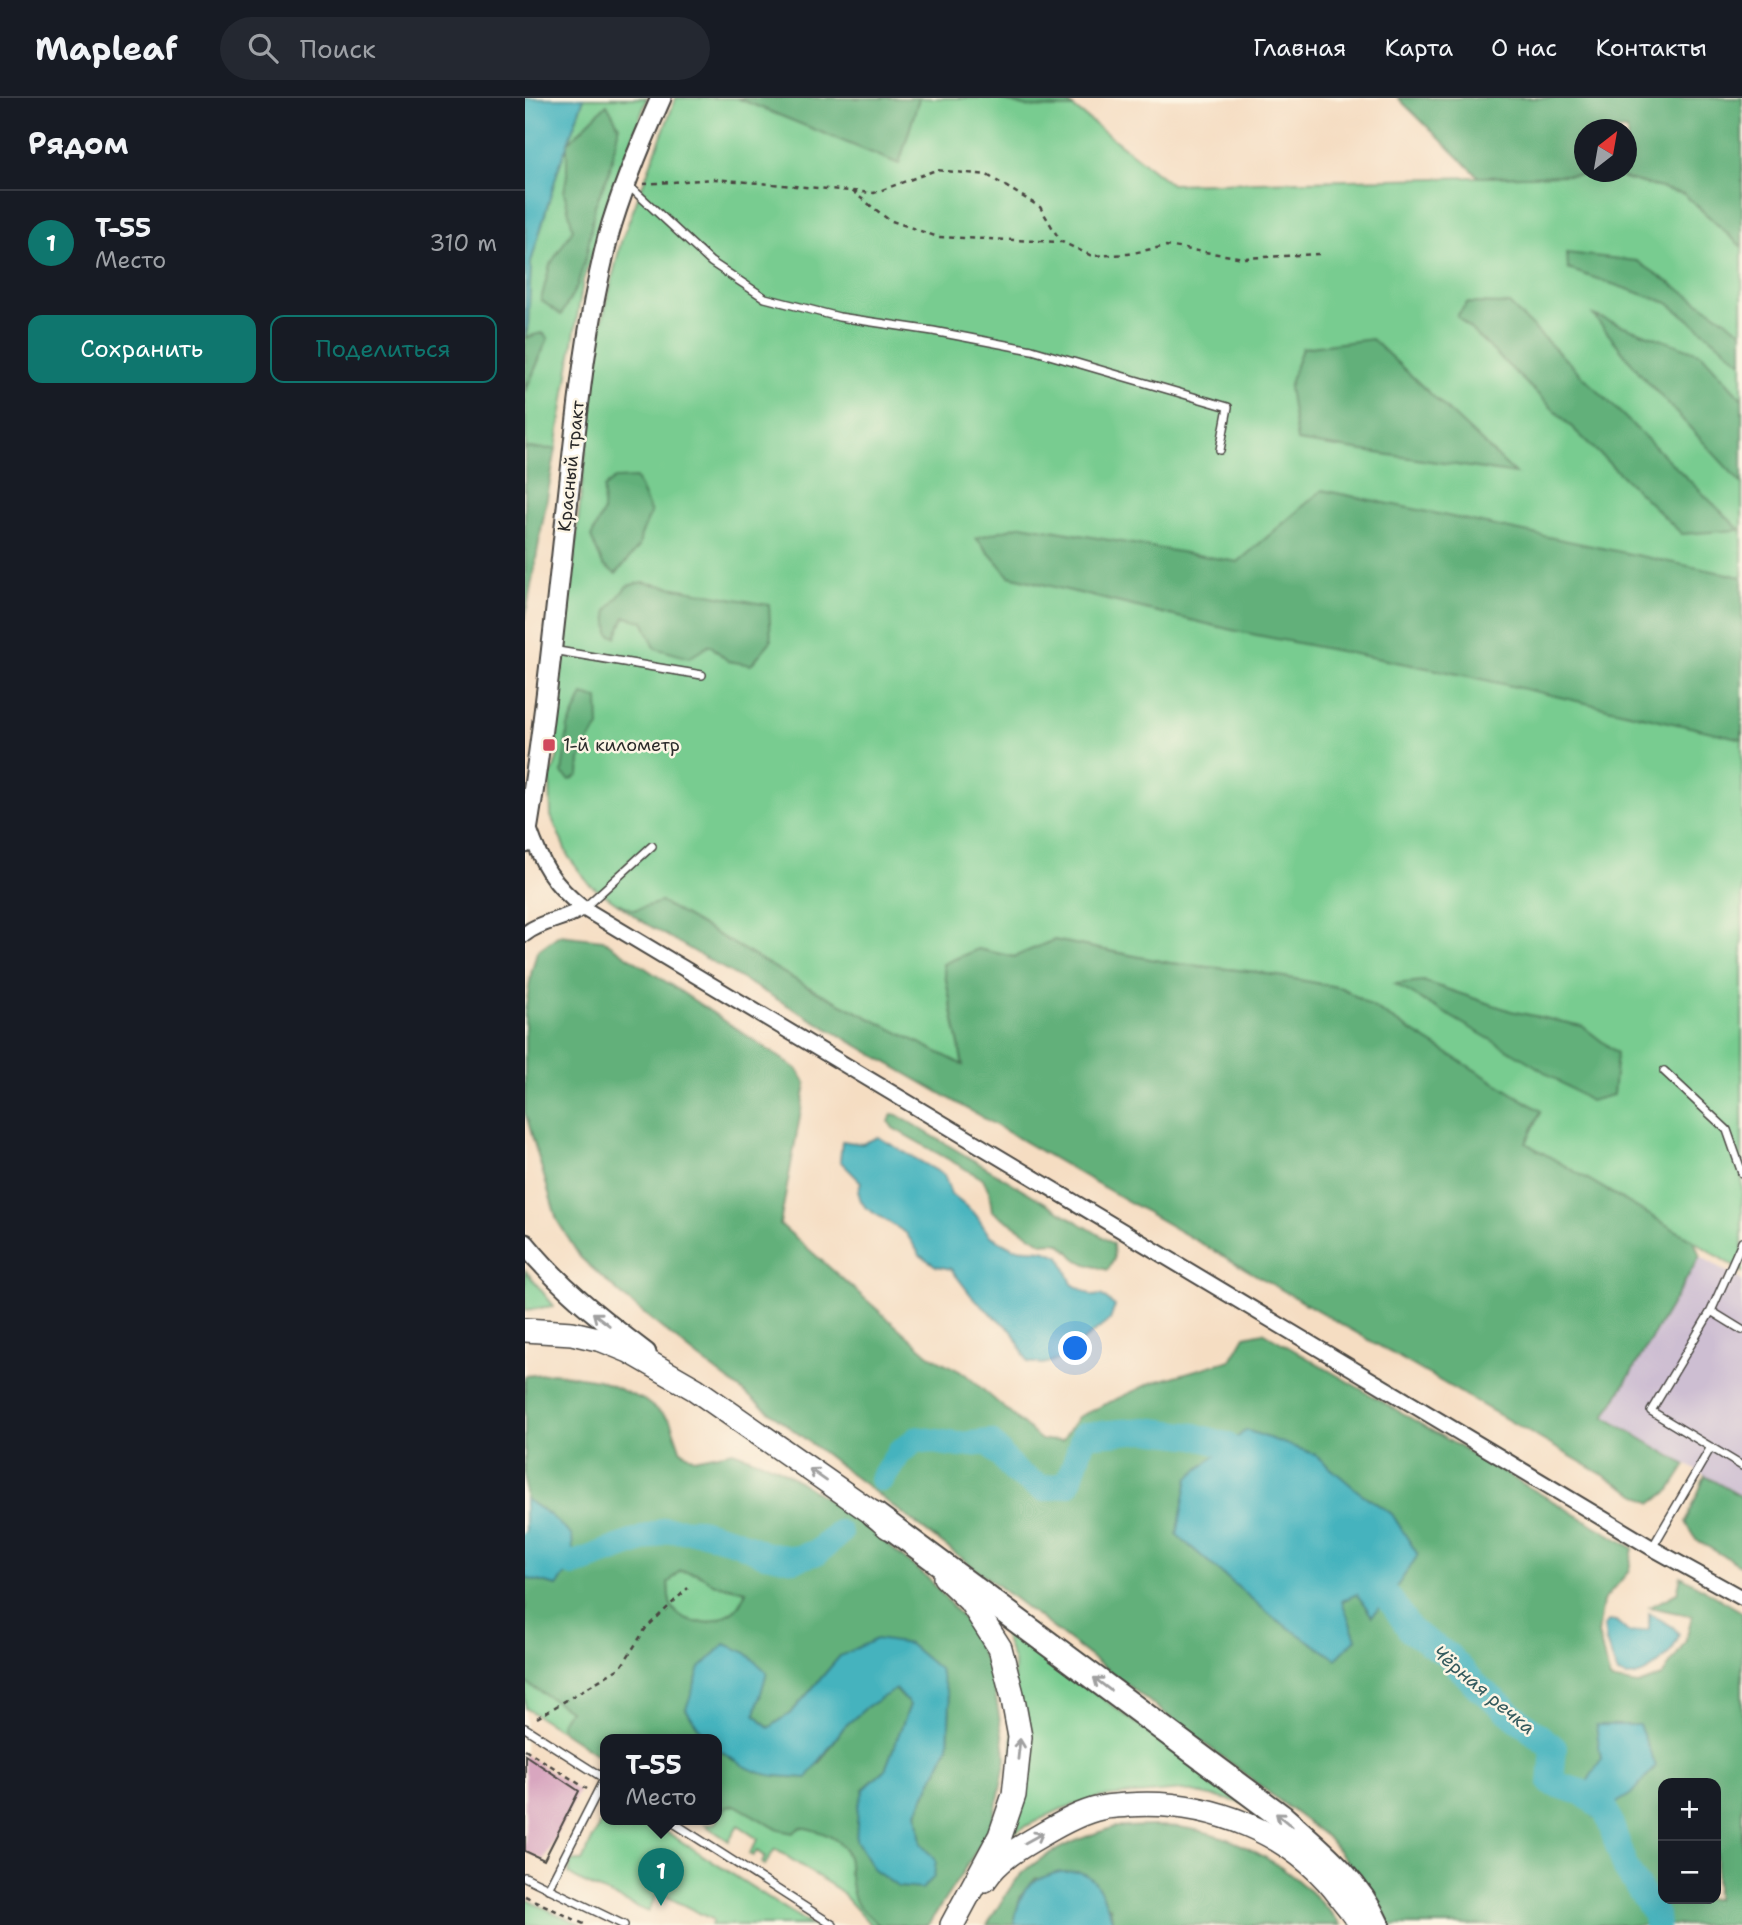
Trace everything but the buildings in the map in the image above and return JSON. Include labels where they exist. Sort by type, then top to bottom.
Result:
[{"type":"highway","points":[[874,1514],[1283,1818],[1319,1850],[1352,1885],[1377,1925]]},
{"type":"main road","name":"Красный тракт","points":[[526,834],[551,650],[580,385],[603,261],[626,184],[661,98]]},
{"type":"main road","points":[[525,1244],[565,1288],[594,1314],[695,1389],[874,1514],[938,1569],[970,1601],[1000,1648],[1020,1737],[1013,1795],[999,1836],[952,1925]]},
{"type":"main road","points":[[525,1330],[572,1333],[602,1340],[629,1351],[695,1389]]},
{"type":"main road","points":[[960,1925],[990,1872],[1017,1848],[1055,1827],[1101,1807],[1149,1804],[1199,1810],[1250,1825],[1292,1848],[1329,1881],[1360,1925]]},
{"type":"street","points":[[526,834],[540,860],[570,898],[583,908],[1652,1548],[1742,1598]]},
{"type":"street","points":[[525,934],[533,927],[570,916],[583,908]]},
{"type":"lane","points":[[626,184],[711,262],[765,298],[838,317],[933,331],[1032,350],[1228,407],[1220,450]]},
{"type":"lane","points":[[551,650],[702,675]]},
{"type":"lane","points":[[583,908],[652,846]]},
{"type":"lane","points":[[1664,1071],[1727,1130],[1742,1173]]},
{"type":"lane","points":[[1742,1242],[1711,1311],[1651,1411],[1742,1466]]},
{"type":"lane","points":[[1711,1311],[1742,1330]]},
{"type":"lane","points":[[1652,1548],[1711,1447]]},
{"type":"lane","points":[[525,1728],[600,1776]]},
{"type":"lane","points":[[548,1889],[600,1787]]},
{"type":"lane","points":[[677,1825],[834,1925]]},
{"type":"lane","points":[[525,1877],[624,1925]]},
{"type":"path","points":[[626,184],[666,184],[714,179],[874,193],[936,170],[987,174],[1040,207],[1062,242]]},
{"type":"path","points":[[852,191],[890,220],[938,237],[1062,242],[1092,256],[1128,254],[1166,246],[1244,258],[1320,254]]},
{"type":"path","points":[[537,1718],[621,1668],[646,1628],[688,1588]]},
{"type":"path","points":[[525,1749],[588,1790]]},
{"type":"path","points":[[525,1896],[586,1925]]},
{"type":"shaded area","points":[[1700,1256],[1742,1281],[1742,1497],[1605,1417]]},
{"type":"green space","points":[[584,98],[647,98],[583,280],[556,449],[526,449],[525,393],[548,338],[543,333],[525,337],[528,327],[531,262],[558,170]]},
{"type":"green space","points":[[676,98],[737,98],[899,164],[919,98],[996,98],[1027,107],[1074,108],[1171,184],[1574,175],[1574,182],[1637,182],[1684,194],[1742,247],[1742,1272],[1526,1143],[1541,1112],[1342,988],[1257,972],[1170,963],[1054,940],[1014,957],[978,949],[943,964],[963,1066],[808,987],[661,902],[634,910],[617,903],[589,884],[568,856],[551,816],[550,776],[559,752],[555,733],[598,338],[621,242]]},
{"type":"green space","points":[[737,98],[919,98],[899,164]]},
{"type":"green space","points":[[996,98],[1063,98],[1074,108],[1027,107]]},
{"type":"green space","points":[[1398,98],[1742,98],[1742,247],[1684,194],[1637,182],[1637,119],[1574,119],[1574,175],[1479,177]]},
{"type":"green space","points":[[607,104],[619,126],[609,173],[595,205],[587,253],[577,286],[561,315],[541,300],[550,265],[573,229],[564,192],[567,144]]},
{"type":"green space","points":[[1567,253],[1637,261],[1742,331],[1742,362],[1668,303],[1568,269]]},
{"type":"green space","points":[[1467,303],[1509,304],[1740,530],[1682,534],[1457,316]]},
{"type":"green space","points":[[1593,315],[1702,354],[1742,399],[1742,484],[1644,378]]},
{"type":"green space","points":[[541,333],[548,338],[525,393],[525,338]]},
{"type":"green space","points":[[1372,339],[1516,474],[1297,441],[1289,387],[1302,348]]},
{"type":"green space","points":[[525,448],[556,449],[525,619]]},
{"type":"green space","points":[[636,478],[651,513],[641,535],[639,547],[616,574],[603,565],[591,537],[603,512],[604,488],[614,479]]},
{"type":"green space","points":[[1322,490],[1742,577],[1742,739],[1468,676],[1236,631],[1009,576],[976,538],[1022,525],[1238,562]]},
{"type":"green space","points":[[642,582],[769,605],[771,641],[751,665],[728,661],[710,645],[689,658],[655,648],[643,621],[625,617],[616,637],[609,634],[607,611],[627,586]]},
{"type":"green space","points":[[583,695],[598,699],[599,727],[589,740],[580,760],[579,775],[570,780],[562,773],[568,727]]},
{"type":"green space","points":[[661,902],[808,987],[963,1065],[943,964],[978,949],[1014,957],[1054,940],[1170,963],[1257,972],[1342,988],[1541,1111],[1526,1143],[1694,1241],[1700,1256],[1605,1417],[1686,1465],[1670,1490],[1652,1503],[643,922],[617,903],[634,910]]},
{"type":"green space","points":[[559,935],[603,940],[797,1069],[806,1084],[780,1224],[929,1355],[965,1374],[1041,1440],[1062,1441],[1078,1417],[1151,1383],[1231,1360],[1245,1336],[1263,1332],[1633,1548],[1629,1571],[1603,1601],[1598,1634],[1610,1680],[1638,1685],[1662,1676],[1685,1643],[1692,1616],[1650,1607],[1677,1593],[1681,1576],[1742,1612],[1742,1925],[1388,1925],[1372,1892],[1327,1837],[695,1355],[627,1300],[580,1257],[557,1220],[525,1112],[525,1013],[537,951]],"holes":[[[1359,1492],[1392,1514],[1371,1615],[1357,1593],[1342,1601],[1274,1618],[1247,1593]]]},
{"type":"green space","points":[[1423,981],[1511,1011],[1582,1026],[1617,1053],[1613,1095],[1590,1101],[1395,984]]},
{"type":"green space","points":[[892,1114],[1113,1244],[1114,1259],[1108,1270],[1078,1260],[1058,1243],[1042,1243],[992,1211],[989,1191],[983,1179],[893,1128],[889,1122]]},
{"type":"green space","points":[[525,1270],[554,1306],[525,1310]]},
{"type":"green space","points":[[553,1373],[599,1380],[644,1400],[670,1420],[680,1449],[694,1459],[733,1451],[778,1468],[853,1516],[930,1580],[965,1621],[992,1674],[1006,1758],[990,1830],[928,1925],[879,1925],[856,1902],[844,1848],[825,1834],[801,1827],[793,1833],[779,1830],[735,1805],[726,1807],[722,1813],[722,1752],[733,1760],[819,1764],[844,1727],[868,1706],[895,1689],[910,1705],[885,1770],[863,1789],[921,1844],[917,1812],[948,1747],[950,1702],[840,1656],[792,1712],[769,1728],[755,1714],[686,1709],[703,1734],[600,1734],[600,1757],[562,1731],[560,1724],[569,1710],[525,1682],[525,1578],[557,1586],[550,1515],[525,1499],[525,1376]],"holes":[[[680,1571],[697,1573],[715,1584],[746,1591],[738,1606],[718,1619],[709,1622],[692,1621],[677,1613],[670,1603],[668,1583]]]},
{"type":"green space","points":[[1705,1476],[1742,1497],[1742,1566],[1696,1540],[1686,1522]]},
{"type":"green space","points":[[680,1571],[697,1573],[715,1584],[746,1591],[738,1606],[726,1615],[709,1622],[692,1621],[677,1613],[669,1600],[668,1583]]},
{"type":"green space","points":[[998,1620],[1243,1803],[1183,1790],[1102,1797],[1061,1809],[1010,1834],[1014,1663]]},
{"type":"green space","points":[[525,1682],[569,1710],[560,1724],[562,1731],[525,1708]]},
{"type":"green space","points":[[735,1805],[779,1830],[801,1827],[823,1831],[842,1844],[849,1860],[849,1874],[879,1925],[871,1925],[839,1890],[775,1849],[765,1865],[762,1863],[765,1857],[757,1851],[753,1856],[749,1854],[758,1839],[738,1826],[729,1841],[705,1825],[722,1825],[722,1813],[726,1807]]},
{"type":"green space","points":[[600,1823],[656,1825],[811,1925],[711,1925],[713,1920],[658,1892],[648,1912],[569,1874],[570,1863],[582,1861]]},
{"type":"green space","points":[[1115,1827],[1177,1827],[1231,1840],[1291,1875],[1341,1925],[1113,1925],[1110,1907],[1036,1878],[1020,1897],[1014,1925],[987,1925],[1014,1883],[1034,1863],[1074,1841]]},
{"type":"green space","points":[[525,1899],[581,1925],[525,1925]]},
{"type":"water","points":[[525,98],[584,98],[558,170],[531,262],[528,327],[525,336]]},
{"type":"water","points":[[878,1137],[944,1175],[951,1194],[976,1215],[989,1235],[1013,1248],[1043,1250],[1060,1256],[1072,1284],[1093,1296],[1101,1295],[1115,1306],[1110,1320],[1058,1360],[1043,1364],[1028,1362],[1012,1331],[974,1299],[951,1269],[936,1266],[920,1255],[906,1233],[866,1208],[861,1201],[858,1191],[861,1182],[840,1161],[842,1141],[862,1144]]},
{"type":"water","points":[[1246,1430],[1314,1454],[1359,1492],[1392,1514],[1418,1555],[1389,1598],[1372,1616],[1357,1594],[1342,1601],[1356,1639],[1336,1659],[1274,1618],[1177,1535],[1188,1478]]},
{"type":"water","points":[[525,1499],[550,1515],[572,1536],[574,1564],[557,1586],[525,1578]]},
{"type":"water","points":[[1649,1613],[1673,1627],[1679,1634],[1677,1641],[1667,1656],[1645,1673],[1629,1677],[1618,1674],[1606,1642],[1604,1626],[1609,1621],[1616,1621],[1629,1633],[1649,1630]]},
{"type":"water","points":[[876,1639],[909,1644],[939,1669],[950,1702],[948,1747],[917,1812],[921,1844],[936,1861],[934,1877],[922,1889],[898,1887],[874,1870],[856,1840],[858,1807],[864,1789],[885,1770],[910,1705],[896,1689],[868,1706],[844,1727],[807,1778],[768,1775],[740,1764],[722,1751],[722,1734],[703,1734],[686,1709],[700,1668],[725,1644],[745,1652],[767,1672],[755,1714],[769,1728],[792,1712],[840,1656]]},
{"type":"water","points":[[1596,1725],[1639,1725],[1656,1766],[1631,1794],[1594,1817],[1581,1792],[1601,1759]]},
{"type":"water","points":[[1060,1872],[1082,1873],[1094,1881],[1106,1903],[1113,1925],[1014,1925],[1026,1889],[1039,1879]]},
{"type":"waterway","points":[[882,1479],[899,1453],[917,1439],[959,1445],[990,1442],[1015,1472],[1043,1489],[1068,1484],[1084,1435],[1146,1430],[1195,1436],[1226,1445],[1253,1467]]},
{"type":"waterway","points":[[525,1546],[574,1564],[667,1530],[700,1531],[735,1541],[764,1554],[794,1559],[818,1552],[839,1533]]},
{"type":"waterway","name":"Чёрная речка","points":[[1365,1571],[1389,1598],[1411,1631],[1449,1656],[1479,1688],[1554,1748],[1551,1783],[1581,1792],[1606,1810],[1626,1869],[1656,1915],[1657,1925]]},
{"type":"place","name":"1-й километр","points":[[549,745]]},
{"type":"place","name":"Т-55","points":[[661,1906]]}]
